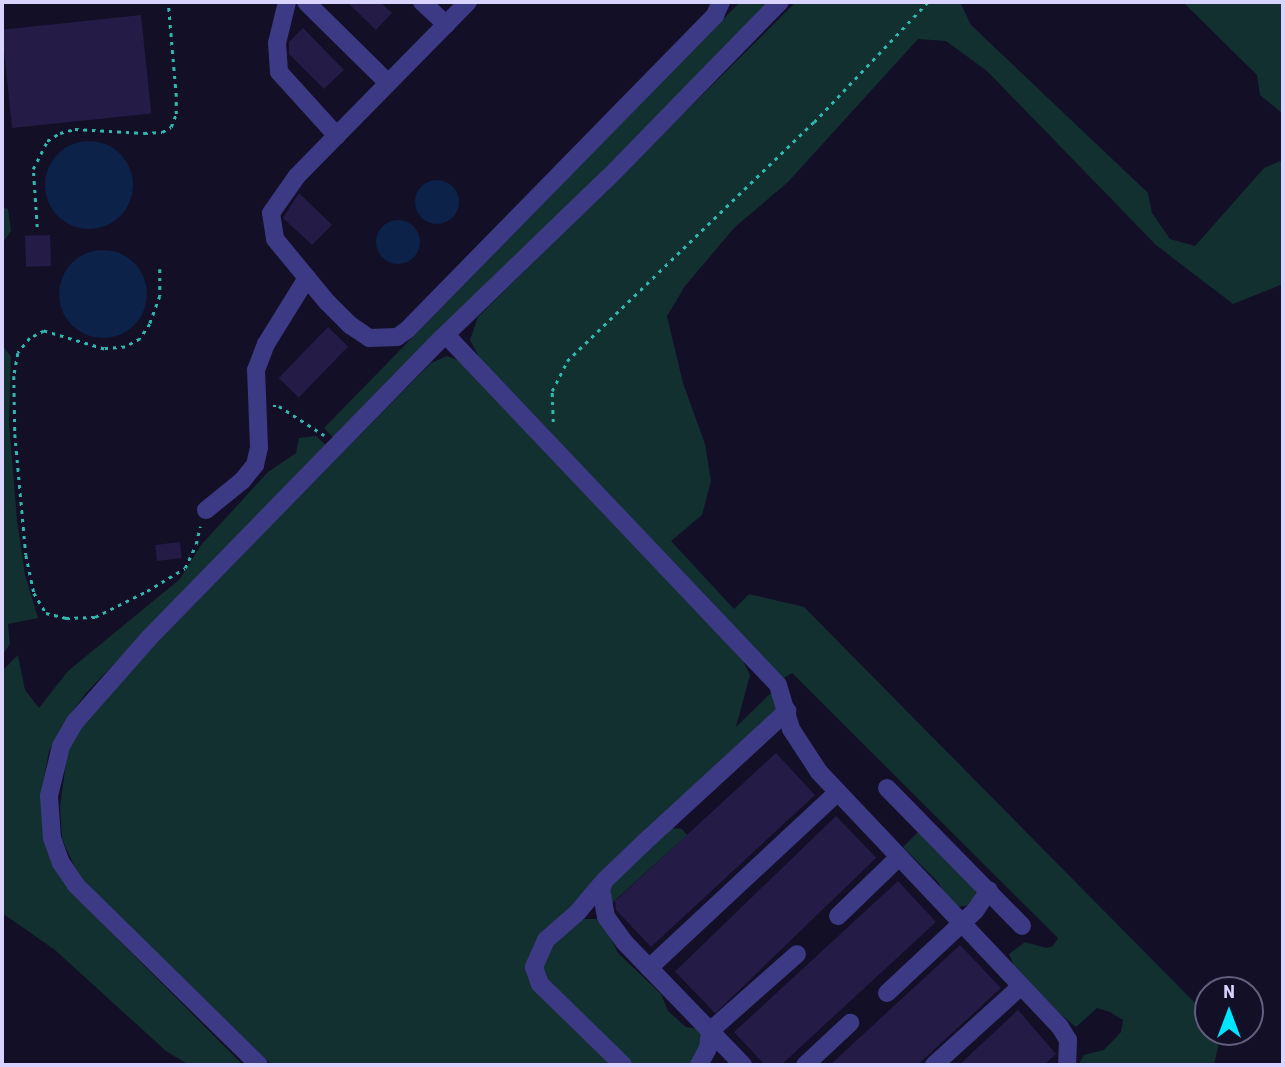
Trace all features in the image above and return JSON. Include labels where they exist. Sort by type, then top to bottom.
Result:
[{"type":"street","points":[[287,2],[277,43],[279,72],[337,136]]},
{"type":"street","points":[[306,2],[388,83]]},
{"type":"street","points":[[422,2],[446,24]]},
{"type":"street","points":[[468,2],[286,188],[271,213],[275,239],[350,325],[369,338],[397,337],[407,330],[715,15],[721,2]]},
{"type":"street","points":[[259,1065],[76,885],[61,863],[52,838],[49,796],[61,746],[99,693],[336,447],[446,335],[608,178],[780,3]]},
{"type":"street","points":[[206,510],[242,481],[255,465],[258,447],[256,370],[267,344],[307,278]]},
{"type":"street","points":[[446,335],[778,685],[791,729],[819,772],[1060,1027],[1068,1040],[1068,1065]]},
{"type":"street","points":[[623,1065],[540,984],[534,967],[546,940],[578,912],[605,880],[787,711]]},
{"type":"street","points":[[887,788],[1022,926]]},
{"type":"street","points":[[649,968],[838,792]]},
{"type":"street","points":[[838,916],[898,858]]},
{"type":"street","points":[[605,880],[601,900],[606,917],[649,968],[743,1065]]},
{"type":"street","points":[[887,993],[959,923],[975,911],[989,890]]},
{"type":"street","points":[[699,1065],[708,1048],[710,1031],[797,954]]},
{"type":"street","points":[[934,1065],[1020,987]]},
{"type":"street","points":[[805,1065],[850,1023]]},
{"type":"path","points":[[37,226],[33,169],[47,141],[60,133],[75,129],[144,133],[162,132],[172,127],[176,114],[176,96],[168,2]]},
{"type":"path","points":[[555,449],[552,391],[568,361],[814,122],[928,2]]},
{"type":"path","points":[[160,269],[160,296],[150,324],[140,339],[125,347],[104,349],[44,331],[30,338],[19,353],[14,376],[15,434],[26,555],[34,593],[46,613],[66,618],[95,617],[185,568],[196,544],[206,510]]},
{"type":"path","points":[[257,406],[279,406],[321,432],[336,447]]},
{"type":"green space","points":[[740,2],[769,2],[572,202],[393,375],[334,438],[324,428]]},
{"type":"green space","points":[[796,2],[960,2],[971,25],[1148,193],[1152,213],[1170,239],[1195,246],[1264,168],[1283,160],[1283,284],[1233,304],[1156,245],[987,71],[946,41],[918,39],[788,182],[735,227],[685,286],[667,316],[683,383],[705,444],[711,481],[702,515],[671,541],[734,609],[749,594],[804,607],[1194,1002],[1194,1046],[1218,1046],[1214,1065],[1078,1065],[1084,1055],[1104,1050],[1121,1032],[1123,1020],[1097,1008],[1076,1027],[1036,994],[1017,973],[1009,954],[1025,942],[1046,948],[1053,946],[1058,938],[792,673],[784,678],[778,673],[480,359],[470,340],[478,317]]},
{"type":"green space","points":[[1183,2],[1283,2],[1283,114],[1260,95],[1257,75]]},
{"type":"green space","points":[[2,207],[8,209],[11,231],[2,244]]},
{"type":"green space","points":[[2,344],[11,357],[9,422],[17,520],[25,575],[38,618],[8,624],[10,644],[2,656]]},
{"type":"green space","points":[[447,356],[463,362],[741,657],[750,675],[736,727],[773,691],[779,707],[529,966],[616,1065],[272,1065],[80,879],[62,839],[60,806],[69,741],[117,681],[431,363]]},
{"type":"green space","points":[[316,436],[326,445],[86,693],[66,720],[49,751],[41,794],[73,894],[243,1065],[189,1065],[166,1051],[55,950],[2,913],[2,671],[18,655],[25,690],[39,708],[68,671],[180,579],[201,545],[268,472],[296,453],[299,438]]},
{"type":"green space","points":[[671,828],[682,829],[687,835],[611,904],[607,888]]},
{"type":"green space","points":[[919,831],[973,883],[976,894],[971,905],[956,907],[948,901],[938,882],[903,847]]},
{"type":"green space","points":[[596,919],[605,927],[618,953],[661,994],[668,1011],[686,1027],[699,1029],[702,1035],[701,1048],[694,1065],[631,1065],[542,973],[541,960],[548,949],[577,922]]},
{"type":"water","points":[[89,141],[114,148],[126,160],[133,185],[126,210],[114,222],[89,229],[64,222],[52,210],[45,185],[52,160],[64,148]]},
{"type":"water","points":[[437,180],[452,187],[459,202],[452,217],[437,224],[422,217],[415,202],[422,187]]},
{"type":"water","points":[[398,220],[413,227],[420,242],[413,257],[398,264],[383,257],[376,242],[383,227]]},
{"type":"water","points":[[103,250],[128,257],[140,269],[147,294],[140,319],[128,331],[103,338],[78,331],[66,319],[59,294],[66,269],[78,257]]},
{"type":"building","points":[[347,2],[380,2],[392,13],[376,30]]},
{"type":"building","points":[[141,15],[151,113],[12,128],[2,30]]},
{"type":"building","points":[[303,28],[344,70],[324,89],[289,54],[289,42]]},
{"type":"building","points":[[299,193],[332,225],[312,245],[283,218]]},
{"type":"building","points":[[50,235],[51,266],[26,267],[25,236]]},
{"type":"building","points":[[328,327],[348,346],[299,398],[279,378]]},
{"type":"building","points":[[180,542],[182,558],[157,561],[155,545]]},
{"type":"building","points":[[776,753],[815,795],[651,947],[616,910],[615,901]]},
{"type":"building","points":[[836,816],[876,858],[715,1013],[675,972]]},
{"type":"building","points":[[898,881],[936,922],[781,1065],[765,1065],[734,1032]]},
{"type":"building","points":[[960,945],[1001,988],[918,1065],[830,1065]]},
{"type":"building","points":[[1018,1010],[1056,1054],[1044,1065],[959,1065]]}]
